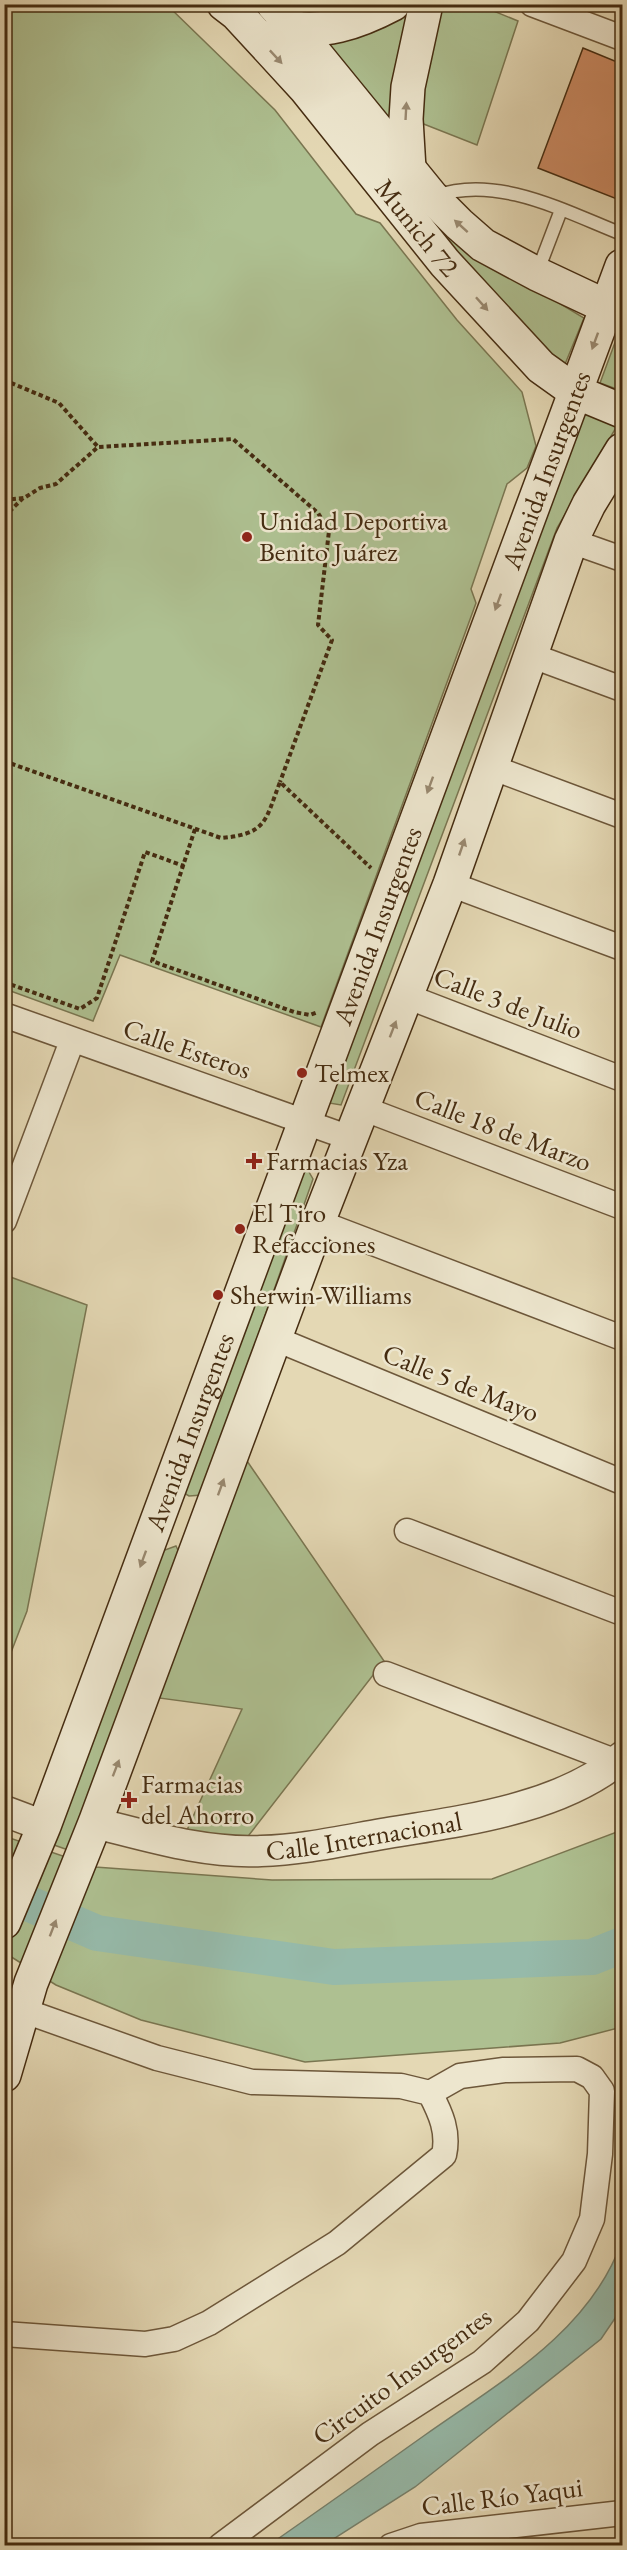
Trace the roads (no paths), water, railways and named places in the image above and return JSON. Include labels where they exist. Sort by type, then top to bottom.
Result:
[{"type":"main road","name":"Munich 72","points":[[273,4],[432,197],[483,244],[537,274],[615,311]]},
{"type":"main road","points":[[296,30],[334,27],[354,22],[393,4]]},
{"type":"main road","points":[[409,169],[406,119],[408,87],[426,4]]},
{"type":"main road","name":"Munich 72","points":[[230,9],[296,30]]},
{"type":"main road","name":"Munich 72","points":[[230,9],[305,88],[453,272],[541,367],[576,392],[622,411]]},
{"type":"main road","name":"Avenida Insurgentes","points":[[4,1922],[44,1826],[576,392],[615,311],[622,266]]},
{"type":"main road","name":"Avenida Insurgentes","points":[[4,2075],[19,1998],[90,1835],[209,1521],[318,1222],[450,884],[571,541],[589,504],[622,450]]},
{"type":"main road","points":[[163,1504],[209,1521]]},
{"type":"street","points":[[532,4],[622,38]]},
{"type":"street","points":[[571,541],[622,559]]},
{"type":"street","points":[[530,655],[622,689]]},
{"type":"street","points":[[491,767],[622,816]]},
{"type":"street","points":[[450,884],[622,948]]},
{"type":"street","name":"Calle 3 de Julio","points":[[406,996],[622,1079]]},
{"type":"street","name":"Calle Esteros","points":[[4,1015],[350,1138]]},
{"type":"street","points":[[4,1221],[72,1041]]},
{"type":"street","name":"Calle 18 de Marzo","points":[[362,1108],[622,1207]]},
{"type":"street","points":[[318,1222],[622,1338]]},
{"type":"street","name":"Calle 5 de Mayo","points":[[276,1339],[622,1482]]},
{"type":"street","points":[[408,1531],[622,1613]]},
{"type":"street","points":[[386,1674],[620,1760]]},
{"type":"street","name":"Calle Internacional","points":[[90,1835],[260,1851],[290,1848],[477,1818],[573,1787],[620,1760]]},
{"type":"street","points":[[4,1811],[44,1826]]},
{"type":"street","points":[[4,2334],[145,2344],[174,2338],[209,2323],[337,2243],[444,2155],[448,2138],[440,2113],[430,2093],[401,2086],[252,2082],[157,2058],[19,1998]]},
{"type":"street","name":"Circuito Insurgentes","points":[[220,2546],[370,2434],[482,2362],[528,2321],[574,2260],[592,2219],[600,2154],[602,2091],[592,2077],[577,2069],[504,2070],[460,2076],[430,2093]]},
{"type":"street","name":"Calle Río Yaqui","points":[[391,2546],[420,2536],[622,2513]]},
{"type":"lane","points":[[432,197],[454,189],[492,190],[561,210],[622,234]]},
{"type":"lane","points":[[537,274],[561,210]]},
{"type":"waterway","points":[[4,1893],[97,1933],[334,1967],[592,1957],[622,1945]]},
{"type":"place","name":"Unidad Deportiva Benito Juárez","points":[[247,537]]},
{"type":"place","name":"Telmex","points":[[302,1073]]},
{"type":"place","name":"Farmacias Yza","points":[[254,1161]]},
{"type":"place","name":"El Tiro Refacciones","points":[[240,1229]]},
{"type":"place","name":"Sherwin-Williams","points":[[218,1295]]},
{"type":"place","name":"Farmacias del Ahorro","points":[[129,1800]]}]
